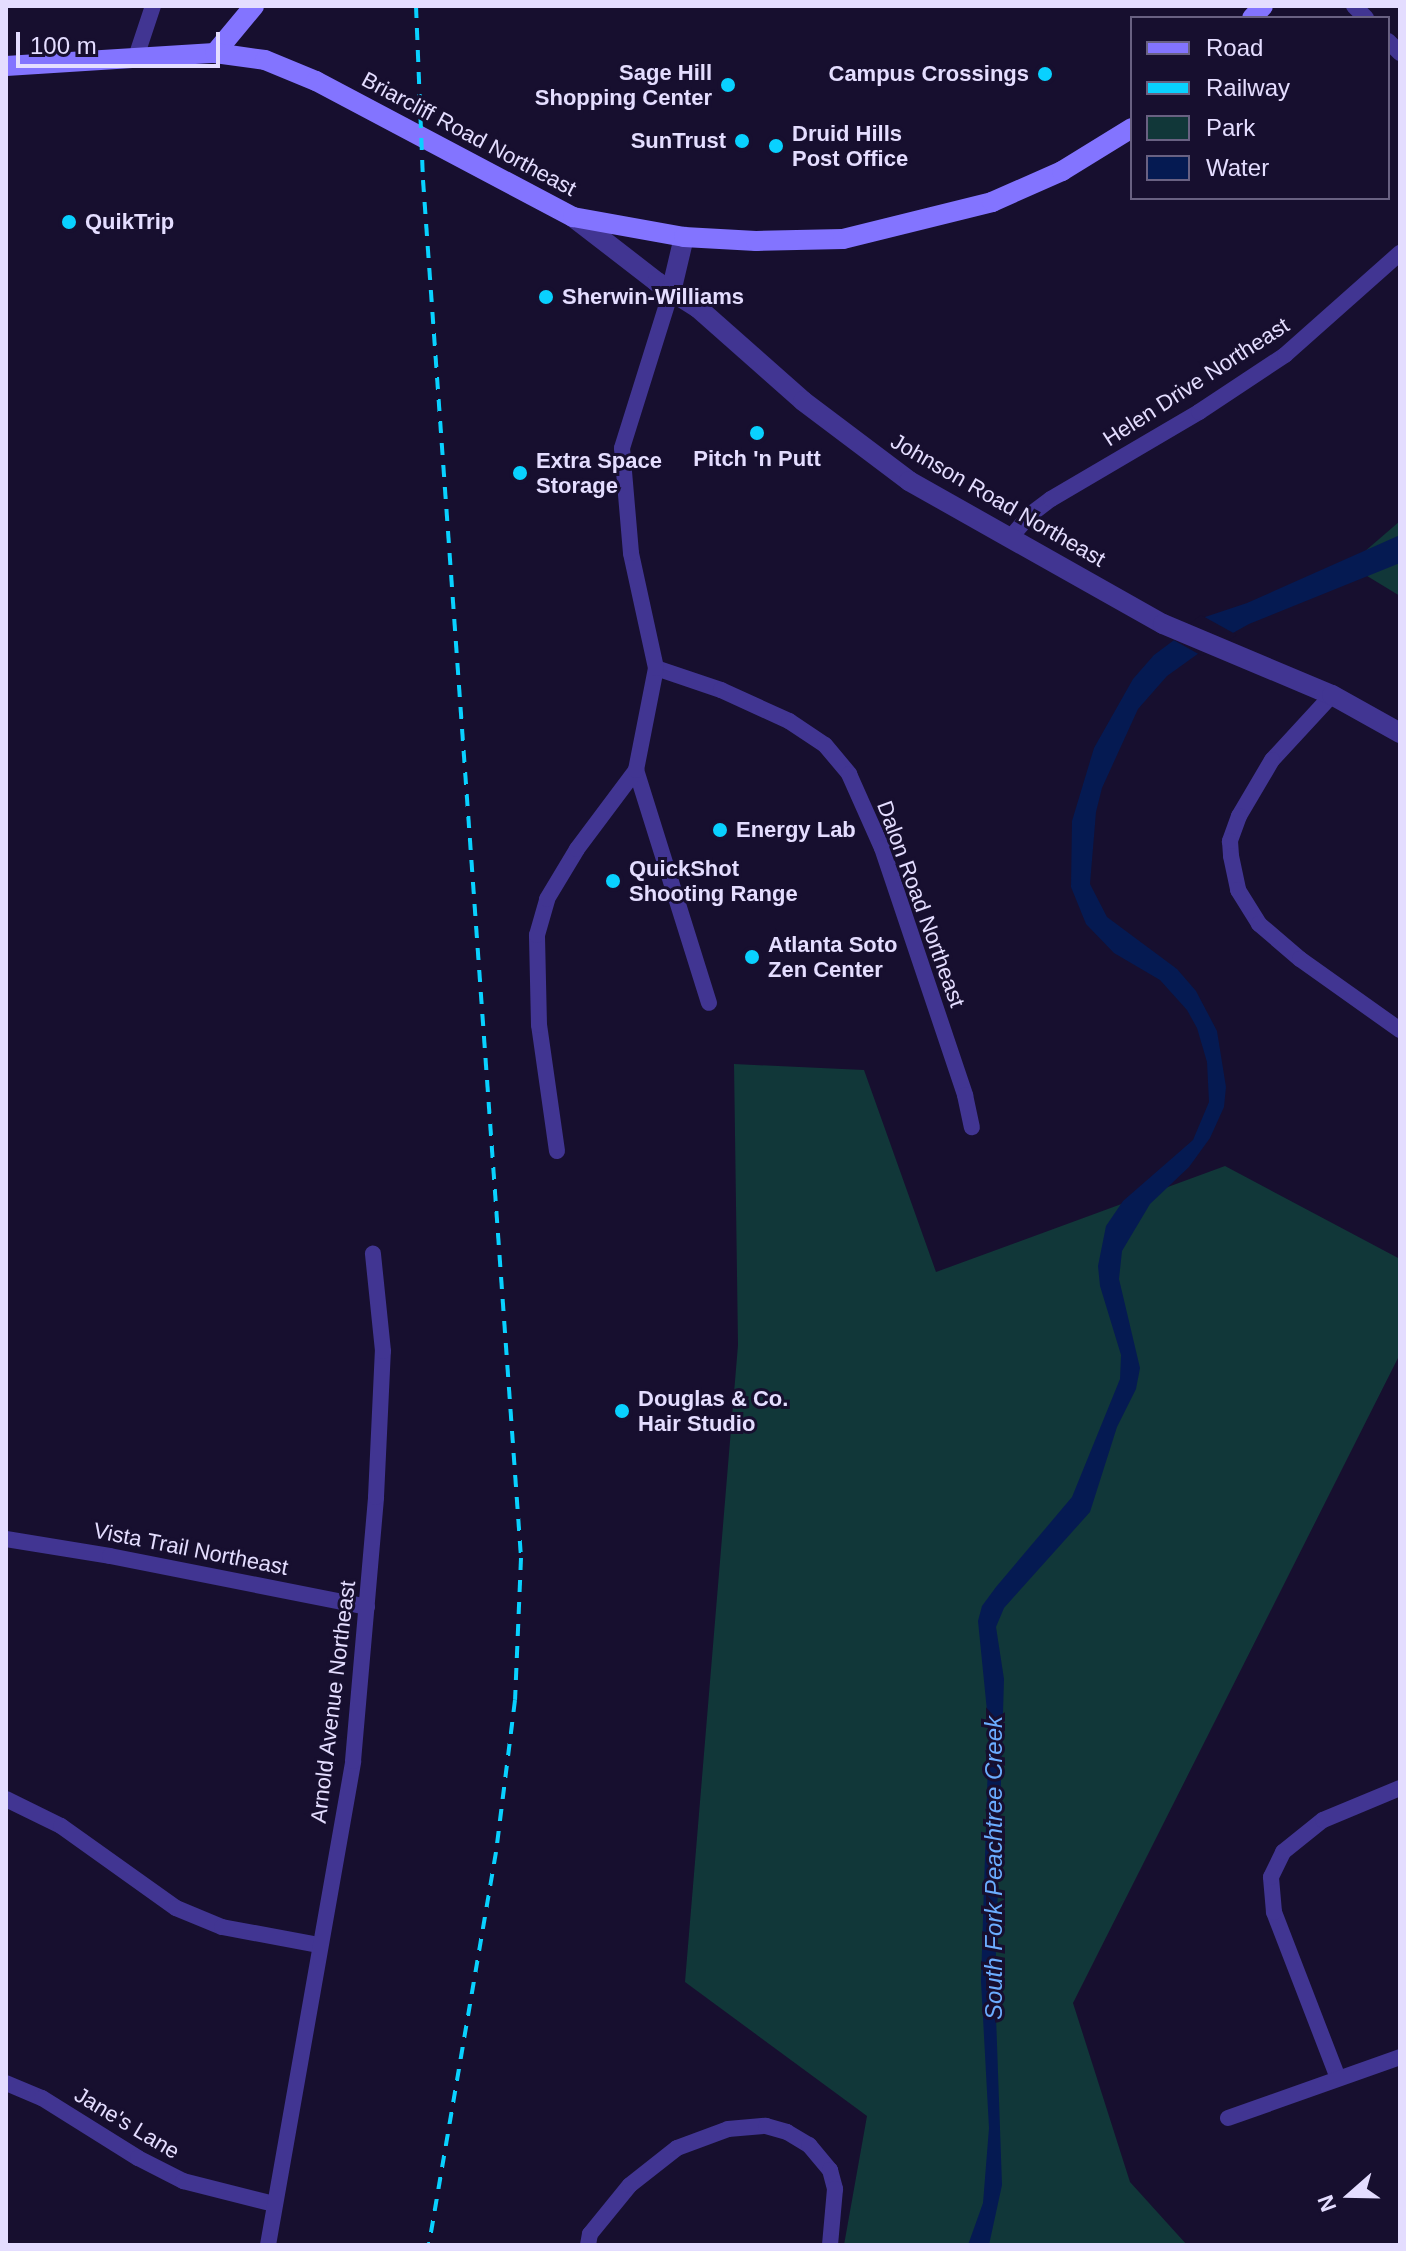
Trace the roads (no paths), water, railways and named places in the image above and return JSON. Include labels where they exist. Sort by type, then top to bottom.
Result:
[{"type":"main road","points":[[215,53],[254,6]]},
{"type":"main road","name":"Briarcliff Road Northeast","points":[[9,68],[215,53],[265,60],[316,81],[573,217],[684,237],[818,241],[896,229],[992,202],[1062,171],[1130,129]]},
{"type":"street","points":[[136,57],[153,6]]},
{"type":"street","name":"Johnson Road Northeast","points":[[573,217],[671,292],[698,308],[861,447],[909,481],[1163,624],[1332,695],[1400,733]]},
{"type":"street","points":[[557,1151],[539,1025],[537,935],[547,899],[577,849],[636,770],[656,668],[631,553],[622,448],[671,292],[684,237]]},
{"type":"street","name":"Helen Drive Northeast","points":[[1010,538],[1031,514],[1051,499],[1199,412],[1285,355],[1400,253]]},
{"type":"street","name":"Dalon Road Northeast","points":[[656,668],[721,690],[789,721],[825,745],[849,774],[882,848],[965,1095],[972,1127]]},
{"type":"street","points":[[1332,695],[1272,760],[1239,816],[1230,841],[1231,856],[1238,890],[1259,924],[1300,959],[1400,1030]]},
{"type":"street","points":[[636,770],[709,1003]]},
{"type":"street","name":"Arnold Avenue Northeast","points":[[268,2245],[353,1761],[367,1607],[383,1351],[373,1254]]},
{"type":"street","name":"Vista Trail Northeast","points":[[6,1539],[367,1607]]},
{"type":"street","points":[[1338,2078],[1274,1912],[1271,1877],[1283,1852],[1323,1820],[1400,1788]]},
{"type":"street","points":[[6,1799],[61,1826],[176,1908],[222,1927],[319,1945]]},
{"type":"street","points":[[1228,2118],[1400,2057]]},
{"type":"street","name":"Jane's Lane","points":[[6,2083],[42,2098],[138,2158],[183,2181],[274,2204]]},
{"type":"street","points":[[588,2245],[590,2234],[630,2185],[677,2148],[728,2129],[766,2126],[787,2132],[809,2145],[830,2170],[835,2189],[830,2245]]},
{"type":"water","name":"South Fork Peachtree Creek","points":[[1400,535],[1400,563],[1249,624],[1206,648],[1167,676],[1138,709],[1102,788],[1096,812],[1090,884],[1107,917],[1177,969],[1196,991],[1217,1031],[1226,1087],[1224,1107],[1210,1138],[1189,1167],[1150,1204],[1122,1251],[1119,1279],[1140,1368],[1136,1389],[1117,1427],[1090,1512],[1004,1608],[996,1627],[1004,1679],[995,1988],[1002,2185],[989,2245],[968,2245],[983,2203],[989,2128],[981,1981],[989,1731],[978,1621],[982,1606],[996,1587],[1072,1497],[1120,1379],[1121,1355],[1100,1286],[1098,1266],[1106,1226],[1123,1201],[1193,1140],[1209,1102],[1207,1062],[1197,1028],[1187,1010],[1160,980],[1114,953],[1086,924],[1071,887],[1072,821],[1094,748],[1133,679],[1154,655],[1205,617],[1247,603]]},
{"type":"railway","points":[[416,6],[423,180],[521,1558],[515,1700],[496,1852],[429,2245]]},
{"type":"place","name":"Campus Crossings","points":[[1045,74]]},
{"type":"place","name":"Sage Hill Shopping Center","points":[[728,85]]},
{"type":"place","name":"SunTrust","points":[[742,141]]},
{"type":"place","name":"Druid Hills Post Office","points":[[776,146]]},
{"type":"place","name":"QuikTrip","points":[[69,222]]},
{"type":"place","name":"Sherwin-Williams","points":[[546,297]]},
{"type":"place","name":"Pitch 'n Putt","points":[[757,433]]},
{"type":"place","name":"Extra Space Storage","points":[[520,473]]},
{"type":"place","name":"Energy Lab","points":[[720,830]]},
{"type":"place","name":"QuickShot Shooting Range","points":[[613,881]]},
{"type":"place","name":"Atlanta Soto Zen Center","points":[[752,957]]},
{"type":"place","name":"Douglas & Co. Hair Studio","points":[[622,1411]]}]
